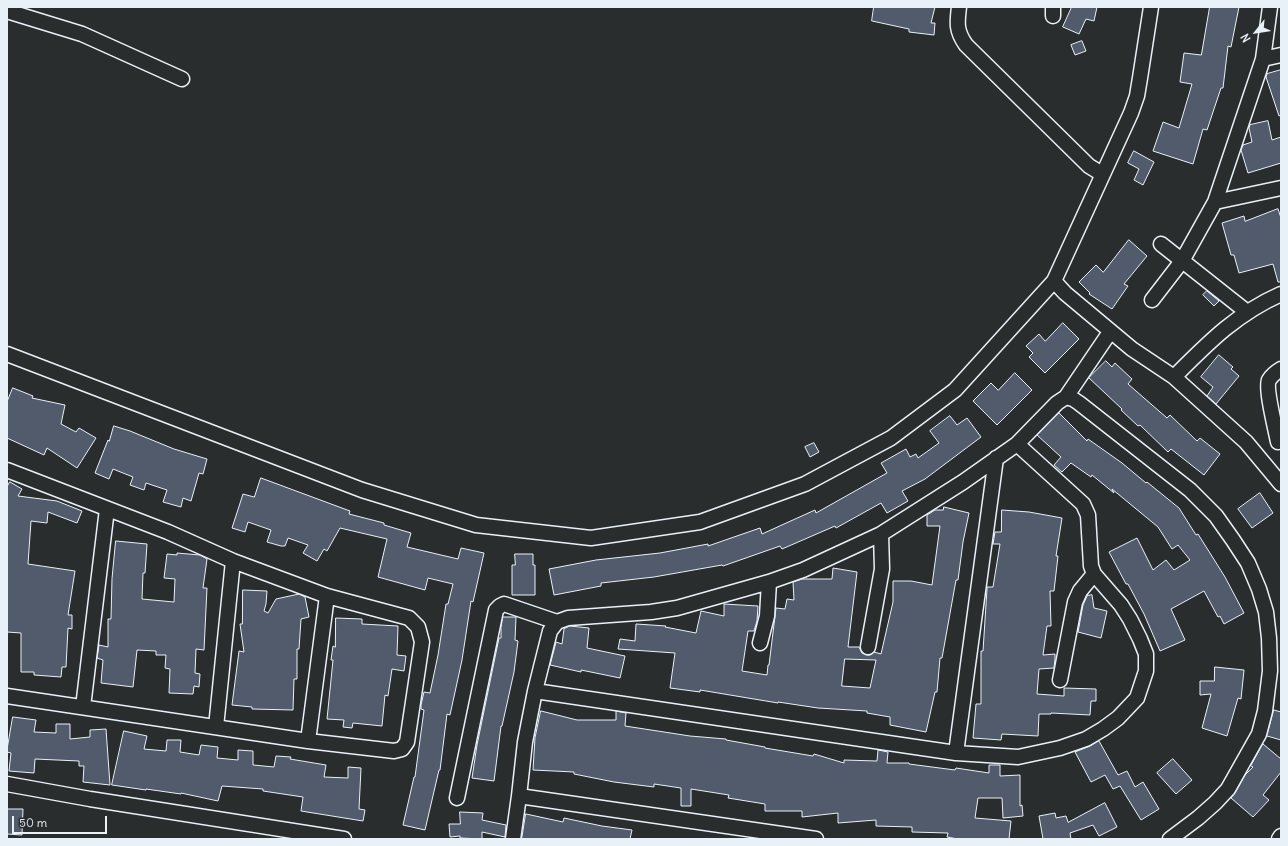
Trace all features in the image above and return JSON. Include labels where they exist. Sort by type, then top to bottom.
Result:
[{"type":"street","points":[[959,7],[957,25],[960,36],[966,45],[1089,166],[1102,174]]},
{"type":"street","points":[[7,354],[369,492],[476,525],[592,538],[700,522],[805,484],[892,438],[955,390],[1054,282],[1131,113],[1137,96],[1151,7]]},
{"type":"street","points":[[1152,300],[1182,260],[1215,202],[1263,59],[1270,7]]},
{"type":"street","points":[[7,11],[82,34],[182,79]]},
{"type":"street","points":[[1263,59],[1281,55]]},
{"type":"street","points":[[1215,202],[1281,188]]},
{"type":"street","points":[[1162,244],[1247,312]]},
{"type":"street","points":[[1054,282],[1110,332],[1132,349],[1174,377],[1246,442],[1281,484]]},
{"type":"street","points":[[1174,377],[1207,343],[1233,321],[1263,302],[1281,294]]},
{"type":"street","points":[[513,839],[525,742],[535,691],[550,631],[557,622],[568,618],[651,612],[677,608],[769,582],[803,570],[881,534],[963,482],[1017,444],[1057,403],[1066,397],[1110,332]]},
{"type":"street","points":[[1278,442],[1268,391],[1269,381],[1274,373],[1281,370]]},
{"type":"street","points":[[1066,397],[1079,403],[1190,490],[1216,516],[1248,563],[1259,589],[1266,612],[1269,638],[1270,671],[1265,711],[1259,734],[1228,789],[1198,818],[1170,839]]},
{"type":"street","points":[[535,691],[956,753],[1018,756],[1060,748],[1086,739],[1118,718],[1137,698],[1146,671],[1146,654],[1130,619],[1121,605],[1094,574],[1091,566],[1088,515],[1083,504],[1017,444]]},
{"type":"street","points":[[956,753],[996,458]]},
{"type":"street","points":[[7,470],[168,532],[233,561],[327,596],[408,618],[418,627],[422,642],[407,742],[402,749],[394,751],[308,741],[7,696]]},
{"type":"street","points":[[84,707],[107,508]]},
{"type":"street","points":[[868,647],[882,569],[881,534]]},
{"type":"street","points":[[216,727],[233,561]]},
{"type":"street","points":[[1060,680],[1075,602],[1080,591],[1094,574]]},
{"type":"street","points":[[760,643],[767,616],[769,582]]},
{"type":"street","points":[[308,741],[327,596]]},
{"type":"street","points":[[457,798],[496,610],[504,604],[557,622]]},
{"type":"street","points":[[7,784],[90,799],[344,839]]},
{"type":"street","points":[[519,796],[816,839]]},
{"type":"building","points":[[874,7],[935,7],[931,23],[935,23],[934,35],[909,32],[909,29],[872,21]]},
{"type":"building","points":[[1072,7],[1097,7],[1094,21],[1086,19],[1079,34],[1063,27]]},
{"type":"building","points":[[1210,7],[1239,7],[1231,47],[1228,46],[1223,88],[1221,88],[1207,130],[1203,129],[1193,164],[1153,151],[1163,122],[1179,128],[1192,84],[1180,82],[1184,53],[1201,55]]},
{"type":"building","points":[[1082,41],[1086,51],[1075,55],[1071,45]]},
{"type":"building","points":[[1281,70],[1281,115],[1279,116],[1266,77],[1267,74]]},
{"type":"building","points":[[1268,121],[1272,140],[1281,137],[1281,163],[1248,173],[1241,150],[1243,145],[1252,142],[1249,128],[1250,125]]},
{"type":"building","points":[[1134,151],[1154,162],[1143,185],[1134,180],[1139,169],[1128,163]]},
{"type":"building","points":[[1278,209],[1281,218],[1281,282],[1278,282],[1273,264],[1239,273],[1234,255],[1231,255],[1222,223],[1244,216],[1245,221]]},
{"type":"building","points":[[1129,240],[1147,256],[1124,284],[1128,286],[1112,309],[1089,294],[1090,293],[1079,282],[1096,265],[1103,272]]},
{"type":"building","points":[[1207,291],[1219,301],[1214,306],[1203,295]]},
{"type":"building","points":[[1063,323],[1079,339],[1045,373],[1029,357],[1033,353],[1026,346],[1039,334],[1045,341]]},
{"type":"building","points":[[1219,355],[1233,367],[1231,369],[1239,376],[1216,404],[1207,396],[1213,387],[1201,377]]},
{"type":"building","points":[[1106,361],[1112,367],[1115,363],[1132,379],[1128,384],[1167,418],[1170,415],[1197,441],[1200,438],[1220,454],[1204,475],[1171,449],[1168,452],[1140,425],[1138,426],[1089,378]]},
{"type":"building","points":[[1015,373],[1032,390],[997,425],[973,401],[991,383],[998,390]]},
{"type":"building","points":[[13,388],[33,396],[32,398],[65,405],[61,424],[76,432],[79,428],[96,438],[77,468],[47,448],[44,455],[7,438],[7,402]]},
{"type":"building","points":[[1059,413],[1087,441],[1088,439],[1122,463],[1179,508],[1196,535],[1198,534],[1225,577],[1244,613],[1224,624],[1220,616],[1218,617],[1204,591],[1171,609],[1185,640],[1160,651],[1144,614],[1109,552],[1137,538],[1153,570],[1166,560],[1174,570],[1190,560],[1178,545],[1172,549],[1158,527],[1112,489],[1114,493],[1092,475],[1091,477],[1071,463],[1062,472],[1054,465],[1061,457],[1037,435]]},
{"type":"building","points":[[950,416],[957,425],[967,418],[981,437],[925,479],[902,491],[908,501],[887,513],[881,503],[836,528],[835,526],[782,549],[780,546],[723,566],[654,577],[601,583],[601,586],[554,595],[549,569],[596,560],[660,553],[708,544],[708,546],[760,528],[762,534],[815,510],[816,513],[887,473],[881,463],[906,449],[910,457],[916,454],[918,458],[939,443],[930,431]]},
{"type":"building","points":[[114,426],[174,449],[207,459],[203,474],[199,473],[191,501],[183,498],[181,507],[163,502],[167,490],[146,483],[144,490],[130,485],[133,477],[113,469],[109,479],[95,473]]},
{"type":"building","points":[[814,443],[819,452],[810,457],[805,447]]},
{"type":"building","points":[[261,478],[350,511],[349,514],[384,523],[384,525],[411,533],[407,547],[458,559],[461,548],[484,553],[473,602],[471,601],[462,660],[450,715],[447,714],[440,770],[425,830],[403,825],[415,777],[424,710],[421,709],[421,705],[424,692],[430,693],[446,604],[448,604],[453,584],[428,578],[425,590],[378,577],[387,539],[340,528],[327,551],[324,549],[317,561],[303,553],[308,545],[288,538],[285,546],[267,542],[271,530],[248,522],[245,532],[232,528],[243,494],[254,497]]},
{"type":"building","points":[[10,482],[22,489],[18,496],[57,501],[82,511],[77,523],[48,512],[47,523],[31,521],[28,564],[75,571],[68,615],[72,615],[72,629],[68,628],[66,667],[62,667],[61,677],[34,675],[34,672],[21,672],[21,633],[7,632],[7,487]]},
{"type":"building","points":[[1260,493],[1273,513],[1252,528],[1238,509]]},
{"type":"building","points":[[944,507],[969,513],[963,542],[958,580],[956,580],[942,658],[940,658],[937,692],[935,692],[926,732],[890,725],[890,717],[867,713],[867,711],[818,708],[700,690],[700,692],[670,688],[675,653],[618,649],[620,639],[635,641],[636,624],[666,626],[665,627],[696,633],[701,611],[724,616],[724,604],[758,606],[757,621],[754,631],[748,631],[742,671],[767,675],[776,608],[785,609],[787,599],[794,600],[793,582],[802,579],[832,579],[833,568],[857,572],[848,647],[859,647],[862,653],[866,655],[870,655],[874,652],[881,654],[893,602],[893,581],[911,581],[932,585],[940,526],[927,526],[927,515],[935,510],[943,510]],"holes":[[[845,659],[876,660],[870,688],[842,686]]]},
{"type":"building","points":[[1002,510],[1029,512],[1062,518],[1056,556],[1058,556],[1054,591],[1050,591],[1051,626],[1047,626],[1043,655],[1055,654],[1054,668],[1039,669],[1037,694],[1064,696],[1064,688],[1096,689],[1096,701],[1091,701],[1090,715],[1051,713],[1039,714],[1038,736],[1002,734],[1001,740],[973,738],[976,704],[981,704],[981,651],[983,651],[987,587],[993,587],[1000,544],[993,544],[995,532],[1001,532]]},
{"type":"building","points":[[116,541],[147,544],[145,573],[143,573],[142,599],[174,602],[175,579],[164,578],[167,554],[177,555],[177,553],[200,555],[207,559],[203,588],[207,588],[204,650],[196,649],[195,673],[200,674],[199,687],[194,686],[193,694],[169,693],[170,669],[165,668],[166,655],[156,655],[156,651],[137,650],[133,687],[101,683],[103,660],[97,658],[99,645],[108,647],[108,619],[111,619],[112,579]]},
{"type":"building","points":[[515,554],[533,554],[533,565],[535,565],[535,595],[512,595],[512,565],[515,565]]},
{"type":"building","points":[[243,590],[267,591],[264,611],[268,613],[276,599],[299,594],[305,597],[309,617],[301,619],[299,649],[297,649],[297,679],[294,679],[293,710],[252,709],[252,707],[232,705],[239,651],[244,652],[240,624],[242,624]]},
{"type":"building","points":[[1092,595],[1094,608],[1107,611],[1101,638],[1078,632],[1083,605],[1087,596]]},
{"type":"building","points":[[503,617],[516,617],[515,640],[518,641],[514,672],[501,726],[494,781],[472,778],[477,745],[499,638],[501,638]]},
{"type":"building","points":[[336,618],[362,619],[362,624],[398,626],[397,655],[406,656],[404,671],[392,669],[388,696],[385,695],[382,726],[353,723],[352,728],[343,727],[344,720],[327,719],[333,660],[331,660],[333,646],[335,647]]},
{"type":"building","points":[[570,626],[589,628],[587,648],[625,656],[620,678],[581,670],[581,672],[550,665],[556,642],[562,644],[564,629]]},
{"type":"building","points":[[1215,667],[1244,670],[1241,699],[1238,698],[1227,736],[1202,728],[1211,694],[1200,695],[1200,681],[1214,681]]},
{"type":"building","points":[[1274,710],[1281,712],[1281,740],[1267,736]]},
{"type":"building","points":[[541,711],[577,720],[616,720],[616,711],[626,713],[625,726],[690,736],[726,739],[765,748],[813,756],[814,754],[844,763],[844,760],[877,761],[878,750],[888,752],[887,763],[909,763],[955,770],[956,768],[989,773],[989,765],[1000,765],[1000,776],[1020,775],[1020,806],[1022,805],[1023,816],[1003,818],[1002,798],[978,798],[975,818],[1011,821],[1009,839],[958,839],[947,837],[948,833],[912,832],[912,827],[876,826],[876,820],[838,823],[838,813],[802,817],[802,811],[765,811],[765,804],[728,798],[729,795],[691,789],[691,806],[681,806],[681,788],[654,784],[654,787],[614,782],[574,774],[574,772],[533,770],[535,738]]},
{"type":"building","points":[[13,717],[36,720],[34,732],[56,733],[56,724],[70,724],[70,739],[90,737],[90,730],[106,729],[110,785],[83,782],[84,766],[79,766],[79,761],[35,759],[34,773],[9,771],[11,753],[7,752]]},
{"type":"building","points":[[124,731],[147,736],[144,749],[166,751],[167,740],[181,740],[180,752],[199,755],[201,745],[218,747],[217,758],[238,760],[238,750],[253,751],[253,765],[274,767],[276,756],[291,757],[290,759],[326,765],[324,777],[348,778],[348,767],[361,768],[359,809],[365,810],[363,821],[301,811],[303,797],[263,791],[263,789],[222,786],[218,801],[181,793],[112,785]]},
{"type":"building","points":[[1099,741],[1118,775],[1127,771],[1135,787],[1143,782],[1159,809],[1141,820],[1120,786],[1113,789],[1105,775],[1091,782],[1075,752]]},
{"type":"building","points":[[1263,744],[1281,759],[1281,772],[1263,795],[1269,800],[1253,817],[1231,798],[1245,775],[1253,767],[1251,766]]},
{"type":"building","points":[[1173,759],[1192,780],[1176,794],[1157,773]]},
{"type":"building","points":[[1105,803],[1117,827],[1099,836],[1093,825],[1070,833],[1071,839],[1043,839],[1039,816],[1055,813],[1056,818],[1066,816],[1068,822]]},
{"type":"building","points":[[7,809],[23,809],[22,835],[7,834]]},
{"type":"building","points":[[460,812],[483,813],[482,820],[506,825],[505,837],[482,832],[482,839],[460,838],[460,836],[450,837],[449,824],[460,824]]},
{"type":"building","points":[[526,814],[563,822],[564,818],[602,826],[632,830],[630,839],[522,839]]}]
